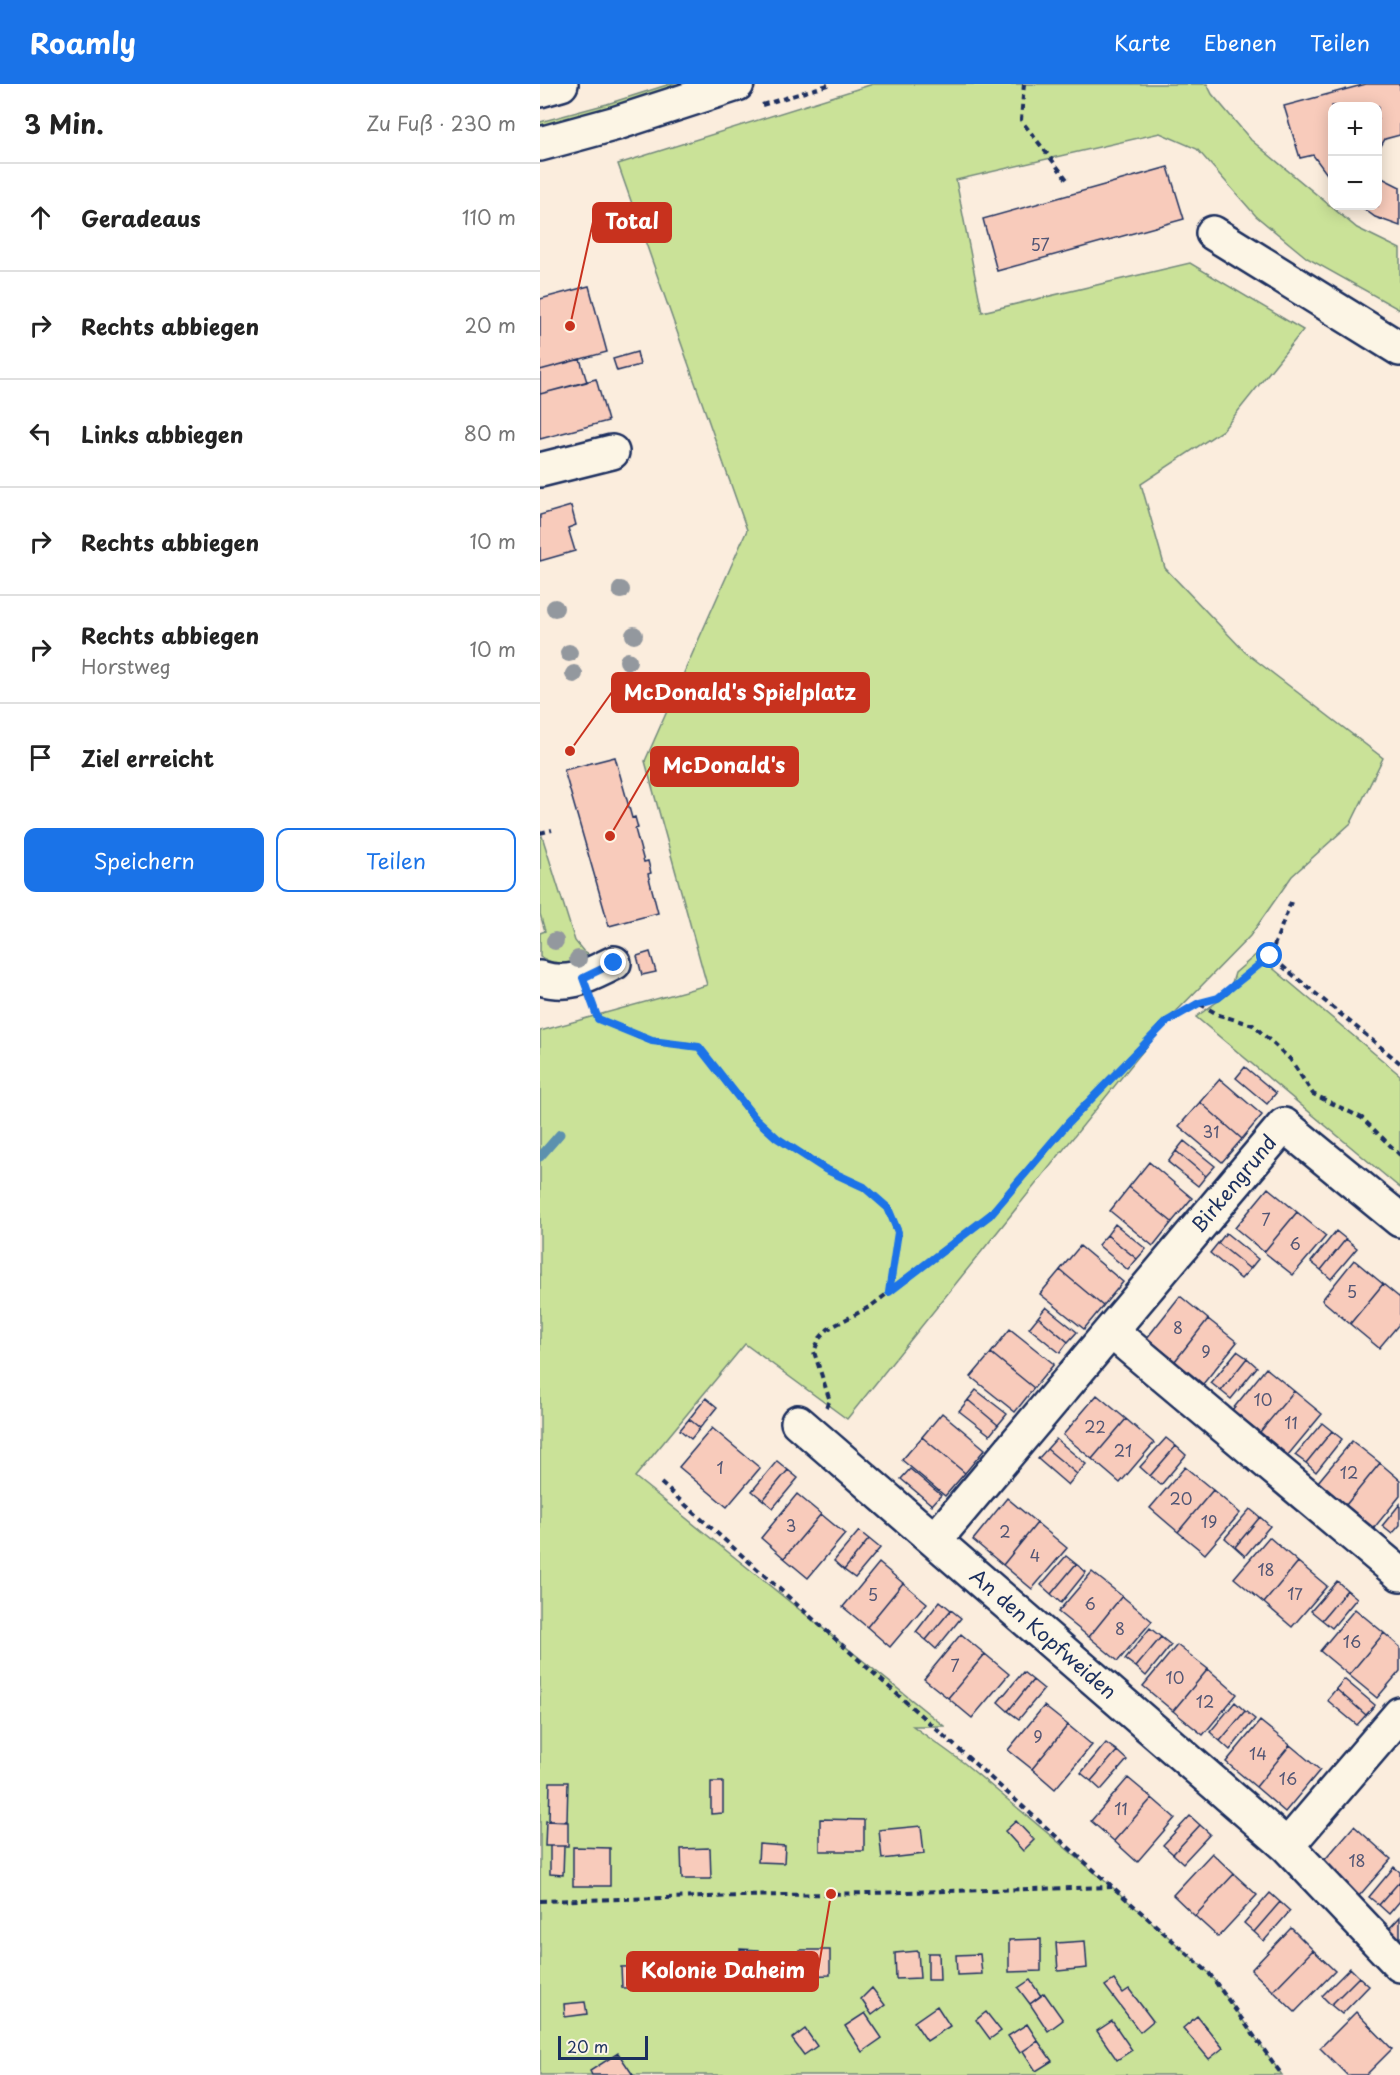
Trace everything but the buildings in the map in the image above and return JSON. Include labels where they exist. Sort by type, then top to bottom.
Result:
[{"type":"street","points":[[540,90],[561,84]]},
{"type":"street","points":[[540,144],[617,123],[737,84]]},
{"type":"street","points":[[1213,233],[1400,349]]},
{"type":"street","points":[[540,470],[612,452]]},
{"type":"street","points":[[540,978],[557,983],[583,978],[614,963]]},
{"type":"street","name":"Birkengrund","points":[[935,1540],[1284,1125],[1400,1220]]},
{"type":"street","points":[[1111,1331],[1400,1574]]},
{"type":"street","name":"An den Kopfweiden","points":[[798,1422],[1287,1846],[1400,1965]]},
{"type":"street","points":[[1287,1846],[1400,1714]]},
{"type":"path","points":[[1024,84],[1021,120],[1070,182]]},
{"type":"path","points":[[540,834],[552,830]]},
{"type":"path","points":[[819,1373],[814,1352],[819,1339],[828,1329],[871,1306],[990,1215],[1069,1122],[1166,1022],[1199,1003],[1218,998],[1270,956],[1291,902]]},
{"type":"path","points":[[1270,956],[1400,1063]]},
{"type":"path","points":[[583,978],[598,1019],[652,1041],[699,1047],[754,1117],[777,1138],[825,1169],[864,1187],[888,1208],[898,1232],[889,1292]]},
{"type":"path","points":[[1199,1003],[1219,1016],[1253,1025],[1290,1059],[1313,1094],[1362,1118],[1400,1155]]},
{"type":"path","points":[[661,1483],[1209,1973],[1282,2075]]},
{"type":"path","points":[[540,1901],[1112,1887]]},
{"type":"green space","points":[[670,84],[693,84],[540,130],[540,122]]},
{"type":"green space","points":[[873,84],[1207,84],[1212,94],[1251,140],[1328,204],[1328,210],[1335,210],[1357,228],[1400,249],[1400,310],[1307,258],[1256,216],[1197,149],[1160,133],[956,180],[982,312],[1190,263],[1303,330],[1223,430],[1141,484],[1165,568],[1245,652],[1383,758],[1351,823],[1292,876],[1250,936],[1166,1022],[847,1419],[745,1344],[635,1477],[944,1726],[913,1726],[964,1763],[1112,1887],[1209,1973],[1282,2075],[540,2075],[540,1031],[707,985],[645,761],[747,530],[618,164]]},
{"type":"green space","points":[[542,836],[575,941],[584,952],[594,958],[562,967],[540,957],[540,933],[545,931],[540,914],[540,837]]},
{"type":"green space","points":[[1259,952],[1269,965],[1400,1075],[1400,1188],[1196,1017],[1229,993],[1235,973]]},
{"type":"waterway","points":[[540,1157],[560,1134]]},
{"type":"place","name":"Total","points":[[570,326]]},
{"type":"place","name":"McDonald's Spielplatz","points":[[570,751]]},
{"type":"place","name":"McDonald's","points":[[610,836]]},
{"type":"place","name":"Kolonie Daheim","points":[[831,1894]]},
{"type":"route","points":[[614,963],[583,978],[598,1019],[652,1041],[699,1047],[754,1117],[777,1138],[825,1169],[864,1187],[888,1208],[898,1232],[889,1292],[990,1215],[1069,1122],[1166,1022],[1199,1003],[1218,998],[1270,956]]}]
